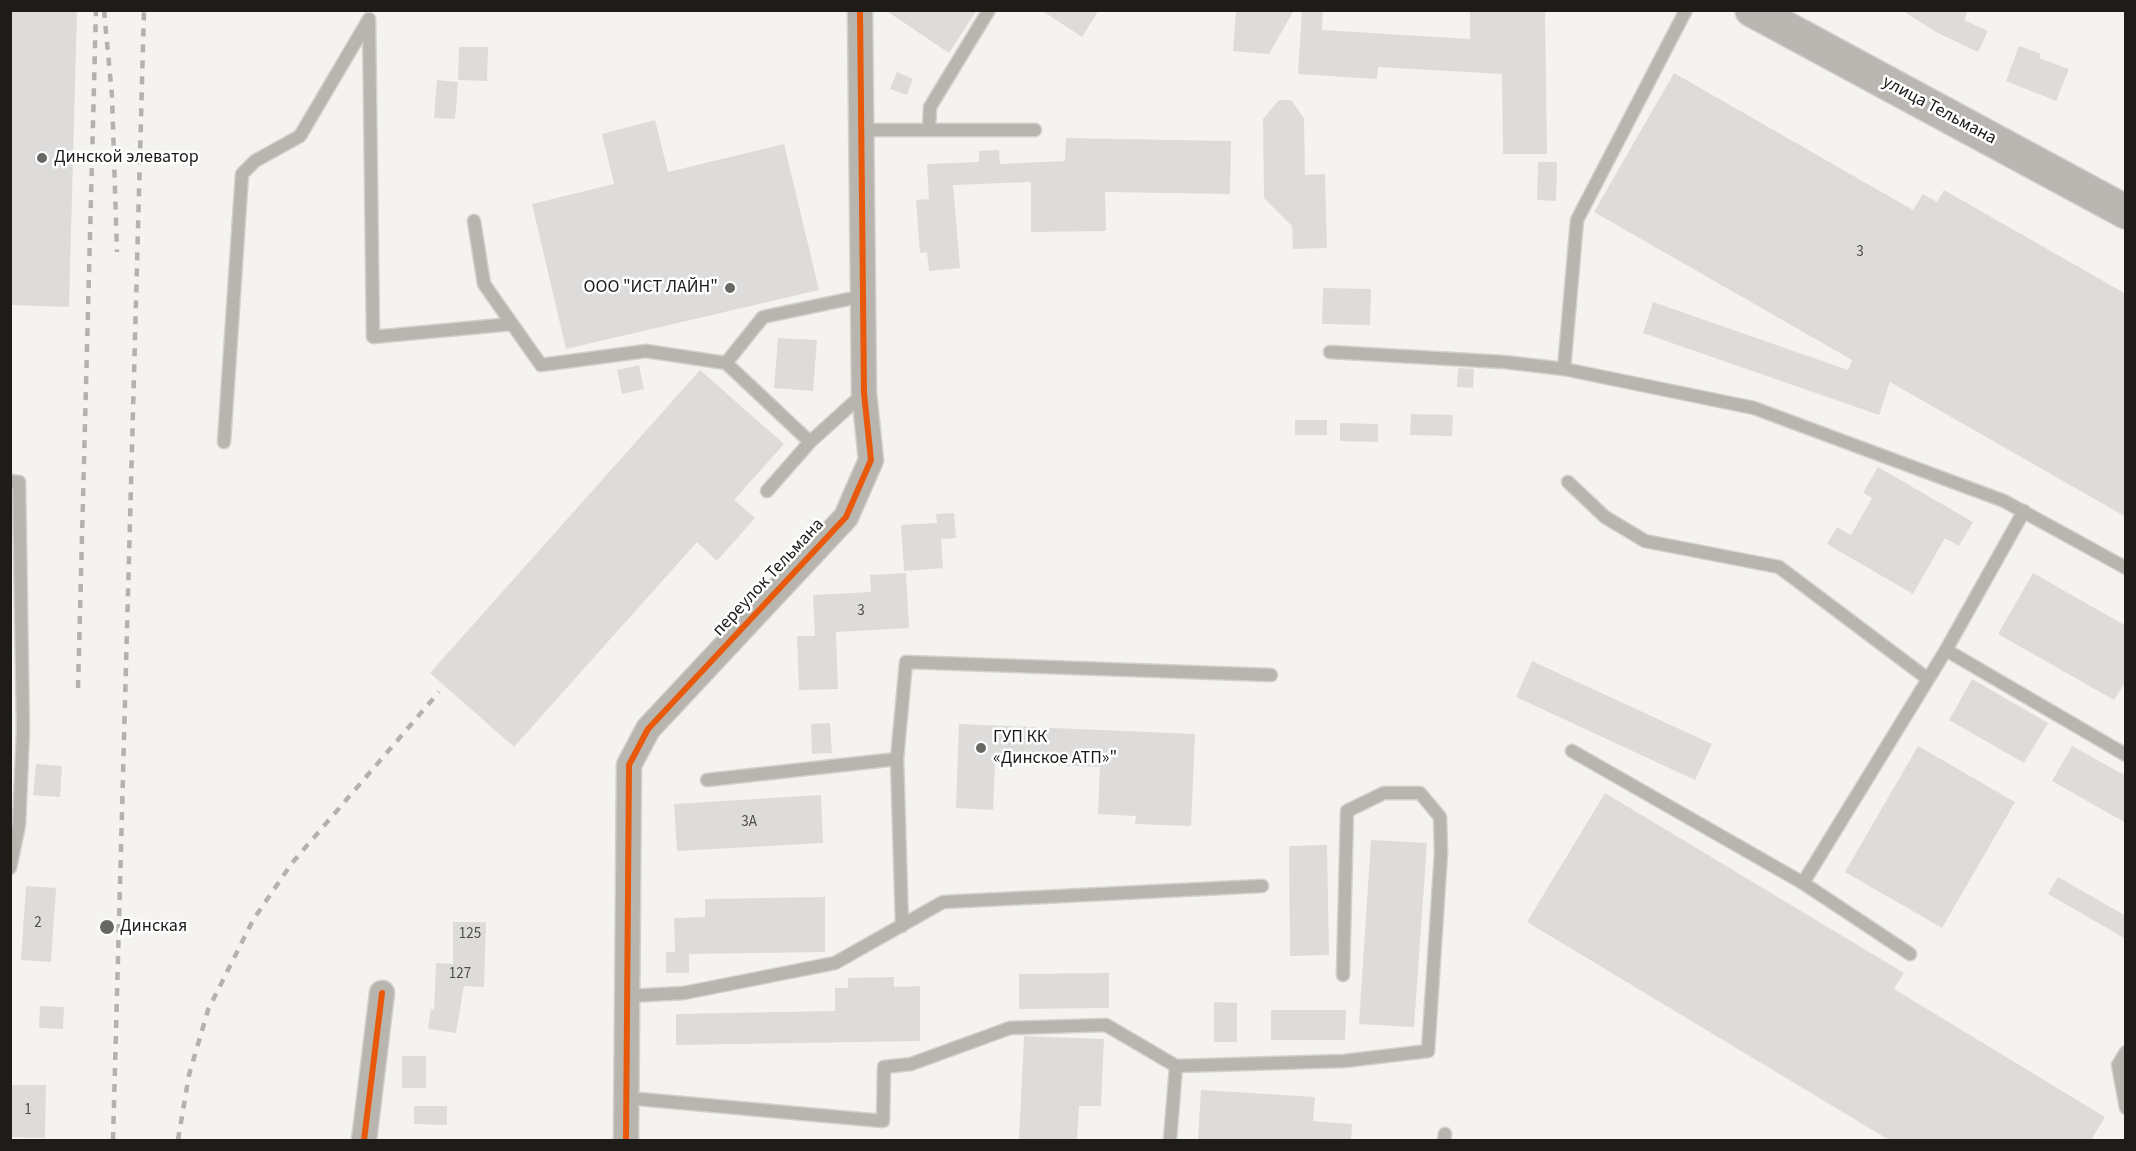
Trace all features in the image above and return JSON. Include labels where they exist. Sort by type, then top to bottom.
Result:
[{"type":"main road","name":"улица Тельмана","points":[[1758,12],[2126,212]]},
{"type":"street","name":"переулок Тельмана","points":[[626,1140],[629,765],[648,729],[846,517],[870,460],[864,393],[860,10]]},
{"type":"street","points":[[364,1140],[382,993]]},
{"type":"lane","points":[[929,130],[930,107],[989,10]]},
{"type":"lane","points":[[1564,369],[1577,220],[1686,10]]},
{"type":"lane","points":[[369,15],[373,337],[512,324]]},
{"type":"lane","points":[[224,442],[242,174],[255,161],[300,136],[369,15]]},
{"type":"lane","points":[[861,130],[1035,130]]},
{"type":"lane","points":[[474,221],[484,284],[541,365],[646,351],[726,363],[810,442]]},
{"type":"lane","points":[[726,363],[763,317],[863,296]]},
{"type":"lane","points":[[1330,352],[1504,362],[1564,369],[1754,408],[2004,501],[2126,568]]},
{"type":"lane","points":[[767,491],[810,442],[864,393]]},
{"type":"lane","points":[[10,481],[19,482],[23,730],[19,825],[10,868]]},
{"type":"lane","points":[[1568,482],[1605,517],[1646,541],[1779,567],[1928,679]]},
{"type":"lane","points":[[1803,884],[1946,650],[2024,511]]},
{"type":"lane","points":[[1946,650],[2126,755]]},
{"type":"lane","points":[[902,926],[897,759],[906,662],[1271,675]]},
{"type":"lane","points":[[1572,751],[1803,884],[1910,954]]},
{"type":"lane","points":[[706,780],[897,759]]},
{"type":"lane","points":[[627,1098],[883,1121],[884,1067],[911,1064],[1011,1028],[1106,1025],[1176,1066],[1344,1061],[1428,1052],[1442,853],[1440,817],[1420,793],[1384,793],[1347,811],[1343,975]]},
{"type":"lane","points":[[628,996],[684,993],[835,963],[944,903],[1262,886]]},
{"type":"lane","points":[[2126,1052],[2118,1065],[2126,1108]]},
{"type":"lane","points":[[1170,1140],[1176,1066]]},
{"type":"building","name":"Динской элеватор","points":[[10,10],[77,10],[69,307],[10,305]]},
{"type":"building","points":[[885,10],[977,10],[949,53]]},
{"type":"building","points":[[1041,10],[1099,10],[1082,37]]},
{"type":"building","points":[[1236,10],[1294,10],[1269,54],[1233,51]]},
{"type":"building","points":[[1302,10],[1323,10],[1322,30],[1470,39],[1470,10],[1545,10],[1547,154],[1503,154],[1502,74],[1378,67],[1377,79],[1298,74]]},
{"type":"building","points":[[1901,10],[1968,10],[1964,20],[1988,31],[1978,52],[1938,33]]},
{"type":"building","points":[[2019,46],[2041,54],[2039,58],[2069,69],[2056,101],[2006,81]]},
{"type":"building","points":[[459,47],[488,47],[487,81],[458,80]]},
{"type":"building","points":[[897,72],[913,79],[907,95],[890,89]]},
{"type":"building","points":[[1674,73],[1913,210],[1923,194],[1937,202],[1944,190],[2126,294],[2126,517],[1890,382],[1879,415],[1643,333],[1653,302],[1848,370],[1852,360],[1594,212]]},
{"type":"building","points":[[437,80],[458,82],[455,119],[434,118]]},
{"type":"building","points":[[1279,100],[1291,100],[1304,118],[1305,175],[1325,174],[1327,248],[1293,249],[1292,226],[1264,198],[1263,119]]},
{"type":"building","points":[[655,120],[668,172],[784,144],[819,290],[566,349],[532,204],[614,184],[602,134]]},
{"type":"building","points":[[1066,138],[1231,141],[1230,194],[1105,192],[1106,231],[1031,232],[1031,182],[953,185],[960,268],[929,271],[927,252],[920,253],[916,200],[929,199],[927,164],[979,162],[979,151],[999,150],[1000,164],[1065,161]]},
{"type":"building","points":[[1538,162],[1557,162],[1556,201],[1537,200]]},
{"type":"building","points":[[1323,288],[1371,289],[1370,325],[1322,324]]},
{"type":"building","points":[[778,338],[817,340],[813,391],[774,388]]},
{"type":"building","points":[[639,365],[644,389],[622,394],[617,370]]},
{"type":"building","points":[[1458,368],[1474,369],[1473,388],[1457,387]]},
{"type":"building","points":[[700,370],[784,444],[734,500],[755,518],[717,561],[697,542],[514,747],[430,673]]},
{"type":"building","points":[[1411,414],[1453,415],[1452,436],[1410,435]]},
{"type":"building","points":[[1295,420],[1327,420],[1327,435],[1295,435]]},
{"type":"building","points":[[1340,423],[1378,424],[1378,442],[1340,441]]},
{"type":"building","points":[[1878,467],[1973,522],[1959,546],[1945,538],[1913,594],[1827,544],[1837,527],[1851,535],[1872,498],[1863,493]]},
{"type":"building","points":[[954,513],[956,538],[941,539],[943,568],[904,571],[901,525],[937,523],[936,514]]},
{"type":"building","points":[[906,573],[909,628],[836,632],[838,689],[799,690],[797,636],[815,636],[813,595],[871,592],[870,575]]},
{"type":"building","points":[[2033,573],[2126,626],[2126,681],[2114,700],[1998,634]]},
{"type":"building","points":[[1532,661],[1712,744],[1695,780],[1516,697]]},
{"type":"building","points":[[1972,679],[2048,723],[2024,763],[1949,720]]},
{"type":"building","points":[[830,723],[832,753],[812,754],[811,724]]},
{"type":"building","points":[[959,724],[1195,734],[1191,826],[1135,824],[1136,816],[1098,814],[1100,767],[995,763],[993,810],[956,808]]},
{"type":"building","points":[[1918,746],[2015,802],[1942,928],[1845,872]]},
{"type":"building","points":[[2072,746],[2126,776],[2126,823],[2052,781]]},
{"type":"building","points":[[36,764],[62,766],[60,797],[33,795]]},
{"type":"building","points":[[1605,793],[1904,973],[1894,989],[2105,1117],[2091,1140],[1889,1140],[1527,922]]},
{"type":"building","points":[[821,795],[823,843],[677,851],[674,804]]},
{"type":"building","points":[[1371,840],[1427,843],[1414,1027],[1359,1024]]},
{"type":"building","points":[[1327,845],[1329,955],[1290,956],[1289,846]]},
{"type":"building","points":[[2058,877],[2126,916],[2126,939],[2048,894]]},
{"type":"building","points":[[26,886],[56,888],[51,962],[21,960]]},
{"type":"building","points":[[825,897],[825,952],[689,954],[689,973],[666,973],[666,952],[675,952],[674,918],[705,917],[705,899]]},
{"type":"building","points":[[453,922],[486,922],[484,987],[464,986],[456,1033],[428,1029],[431,1009],[434,1010],[436,963],[453,964]]},
{"type":"building","points":[[1109,973],[1109,1008],[1019,1009],[1019,974]]},
{"type":"building","points":[[894,977],[894,987],[920,986],[920,1041],[676,1045],[676,1014],[835,1011],[835,988],[848,988],[848,978]]},
{"type":"building","points":[[1214,1002],[1237,1003],[1237,1042],[1214,1042]]},
{"type":"building","points":[[40,1006],[64,1007],[63,1029],[39,1028]]},
{"type":"building","points":[[1271,1010],[1346,1010],[1345,1040],[1271,1040]]},
{"type":"building","points":[[1024,1036],[1104,1039],[1101,1106],[1079,1106],[1077,1140],[1019,1140]]},
{"type":"building","points":[[402,1056],[426,1056],[426,1088],[402,1088]]},
{"type":"building","points":[[10,1085],[46,1085],[45,1138],[10,1137]]},
{"type":"building","points":[[1201,1090],[1315,1097],[1313,1121],[1352,1124],[1351,1140],[1198,1140]]},
{"type":"building","points":[[414,1106],[447,1106],[447,1125],[414,1124]]},
{"type":"railway","points":[[78,688],[96,10]]},
{"type":"railway","points":[[104,10],[112,96],[117,252]]},
{"type":"railway","points":[[113,1140],[144,10]]},
{"type":"railway","points":[[178,1140],[189,1075],[208,1010],[253,920],[292,863],[439,692]]},
{"type":"cycle path","points":[[626,1140],[629,765],[648,729],[846,517],[871,460],[864,393],[860,10]]},
{"type":"cycle path","points":[[364,1140],[382,993]]},
{"type":"place","name":"Динской элеватор","points":[[42,158]]},
{"type":"place","name":"ООО \"ИСТ ЛАЙН\"","points":[[730,288]]},
{"type":"place","name":"ГУП КК «Динское АТП»\"","points":[[981,748]]},
{"type":"place","name":"Динская","points":[[107,927]]}]
